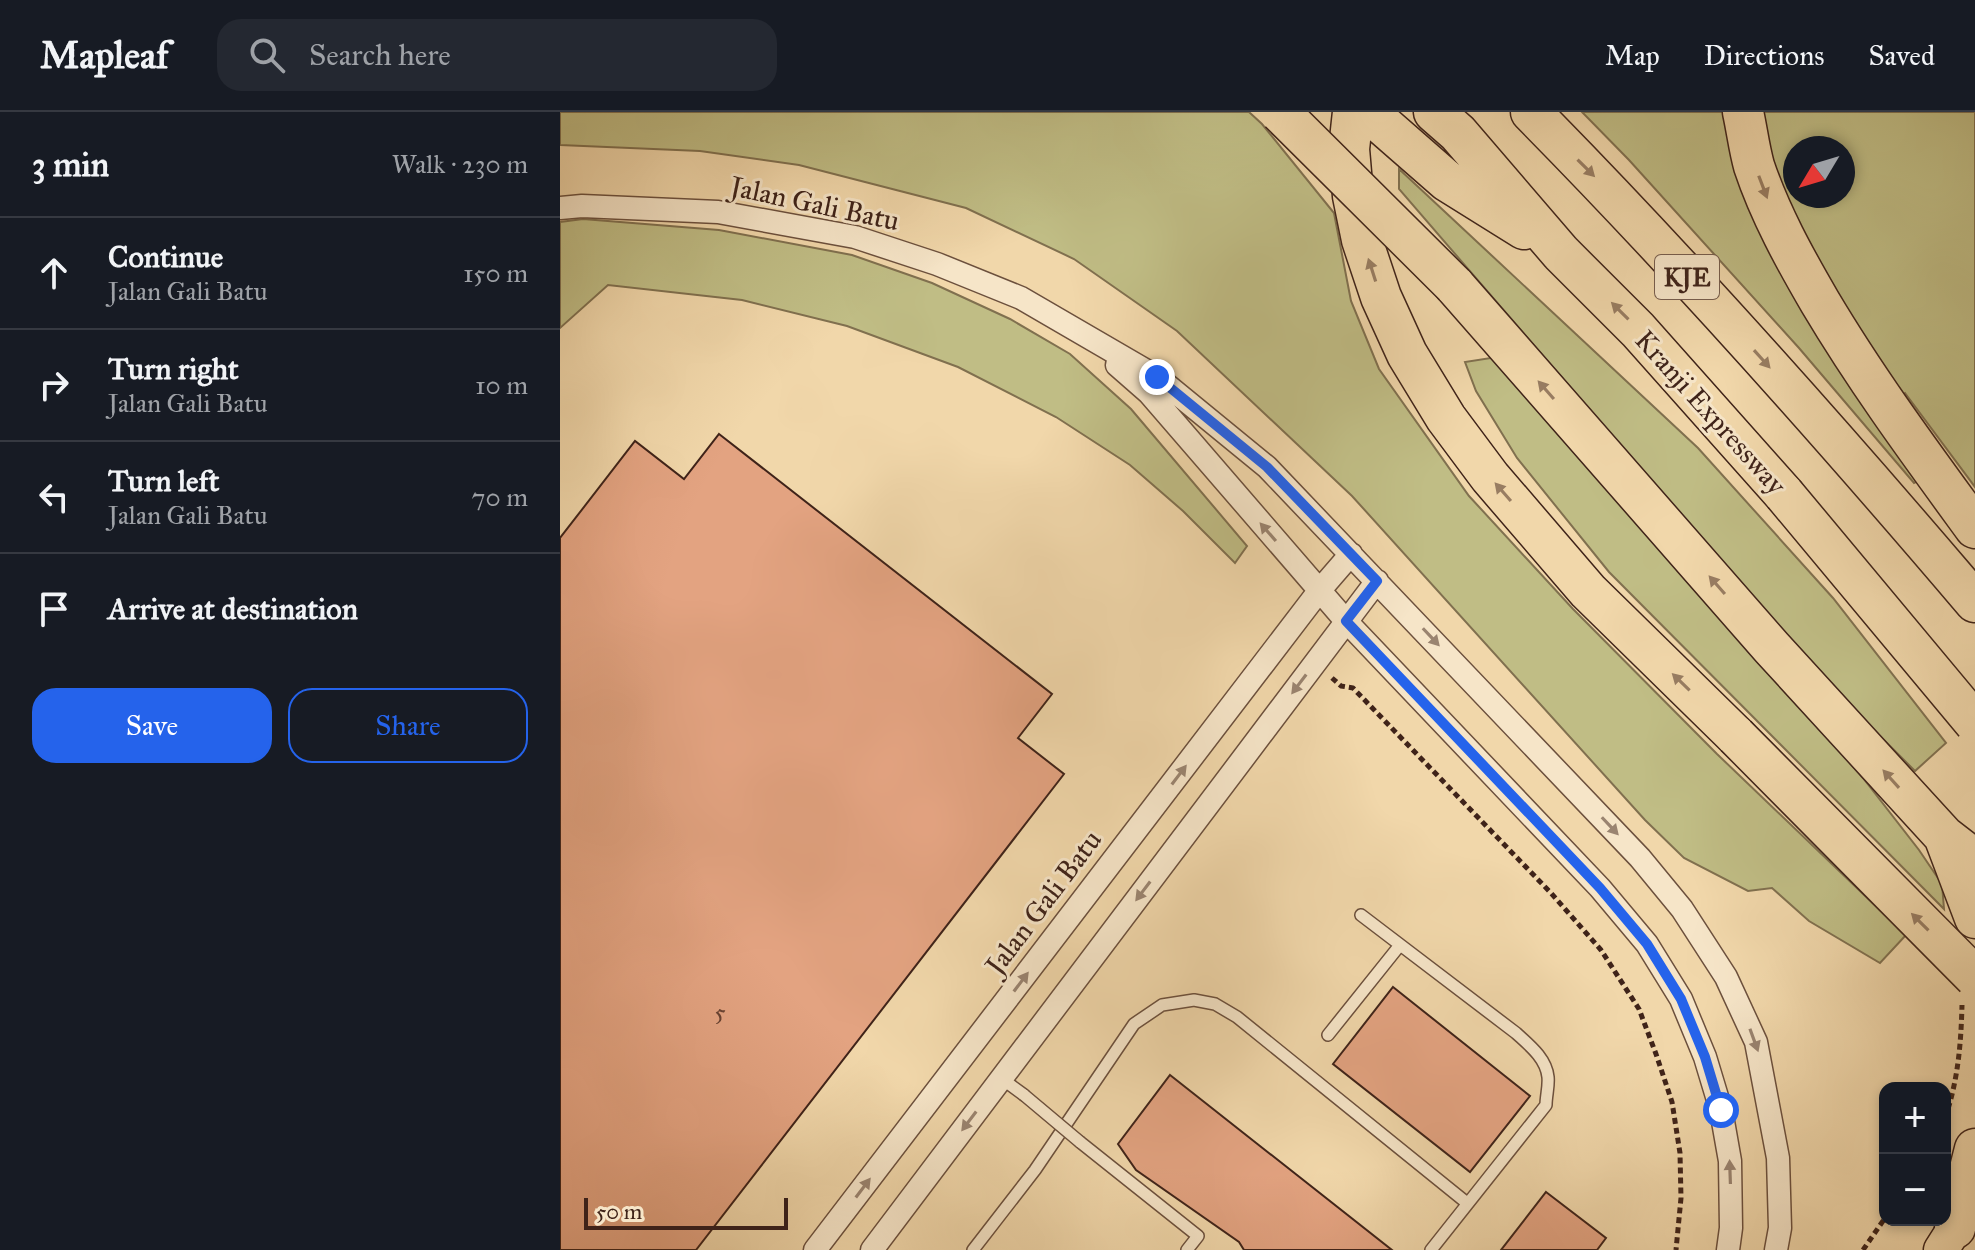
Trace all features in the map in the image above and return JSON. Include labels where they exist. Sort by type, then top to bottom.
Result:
[{"type":"highway","points":[[1280,112],[1454,285],[1772,648],[1944,836],[1975,860]]},
{"type":"highway","points":[[1353,112],[1349,149],[1353,196],[1362,240],[1394,326],[1438,405],[1490,477],[1588,591],[1736,736],[1969,991]]},
{"type":"highway","points":[[1368,112],[1447,181],[1561,253]]},
{"type":"highway","name":"KJE","points":[[1531,112],[1599,181],[1841,445],[1975,602]]},
{"type":"highway","points":[[1743,112],[1754,164],[1796,261],[1845,344],[1975,528]]},
{"type":"highway","name":"Kranji Expressway","points":[[1446,123],[1561,253],[1638,330],[1784,494],[1975,723]]},
{"type":"highway","points":[[1944,836],[1975,918]]},
{"type":"highway","points":[[1957,1224],[1975,1149]]},
{"type":"street","name":"Jalan Gali Batu","points":[[560,208],[582,206],[718,212],[855,237],[937,264],[1021,298],[1157,377],[1267,467],[1640,858],[1682,909],[1726,977],[1756,1042],[1778,1158],[1780,1228],[1776,1250]]},
{"type":"street","name":"Jalan Gali Batu","points":[[1087,337],[1149,393],[1346,621],[1600,888],[1647,944],[1681,999],[1705,1057],[1721,1110],[1730,1161],[1731,1228],[1728,1250]]},
{"type":"street","name":"Jalan Gali Batu","points":[[815,1250],[1319,591],[1351,554]]},
{"type":"street","points":[[872,1250],[1377,581]]},
{"type":"lane","points":[[1361,915],[1516,1033],[1534,1049],[1544,1063],[1548,1076],[1546,1105],[1431,1250]]},
{"type":"lane","points":[[1328,1035],[1400,945]]},
{"type":"lane","points":[[973,1250],[1035,1170],[1134,1024],[1162,1005],[1194,1000],[1215,1004],[1237,1017],[1467,1203]]},
{"type":"lane","points":[[1001,1078],[1198,1236],[1187,1250]]},
{"type":"path","points":[[1316,661],[1341,686],[1353,688],[1551,893],[1601,950],[1639,1009],[1672,1102],[1680,1153],[1681,1198],[1676,1250]]},
{"type":"path","points":[[1951,1096],[1969,991]]},
{"type":"path","points":[[1863,1250],[1880,1226]]},
{"type":"shaded area","points":[[560,112],[1249,112],[1334,213],[1351,301],[1379,369],[1469,496],[1573,609],[1717,754],[1906,935],[1880,963],[1809,921],[1772,888],[1748,891],[1684,858],[1645,820],[1352,496],[1177,331],[1074,259],[966,208],[799,165],[700,151],[560,145]]},
{"type":"shaded area","points":[[1582,112],[1975,112],[1975,487],[1905,393],[1876,413],[1922,479],[1914,483],[1799,348]]},
{"type":"shaded area","points":[[1399,169],[1698,448],[1833,598],[1946,743],[1915,771],[1862,718],[1786,637],[1399,189]]},
{"type":"shaded area","points":[[583,219],[719,230],[852,255],[932,283],[1010,319],[1070,354],[1131,409],[1247,546],[1235,563],[1183,511],[1130,465],[1056,417],[958,367],[847,326],[742,300],[608,285],[560,328],[560,222]]},
{"type":"shaded area","points":[[1497,357],[1863,778],[1942,884],[1944,909],[1609,572],[1517,458],[1476,391],[1465,362]]},
{"type":"building","points":[[719,434],[1052,694],[1018,738],[1064,774],[696,1250],[560,1250],[560,538],[635,441],[684,479]]},
{"type":"building","points":[[1393,987],[1530,1096],[1470,1172],[1333,1064]]},
{"type":"building","points":[[1170,1075],[1392,1250],[1244,1250],[1239,1242],[1136,1170],[1118,1144]]},
{"type":"building","points":[[1546,1192],[1606,1238],[1597,1250],[1501,1250]]},
{"type":"route","points":[[1157,377],[1267,467],[1377,581],[1346,621],[1600,888],[1647,944],[1681,999],[1705,1057],[1721,1110]]}]
